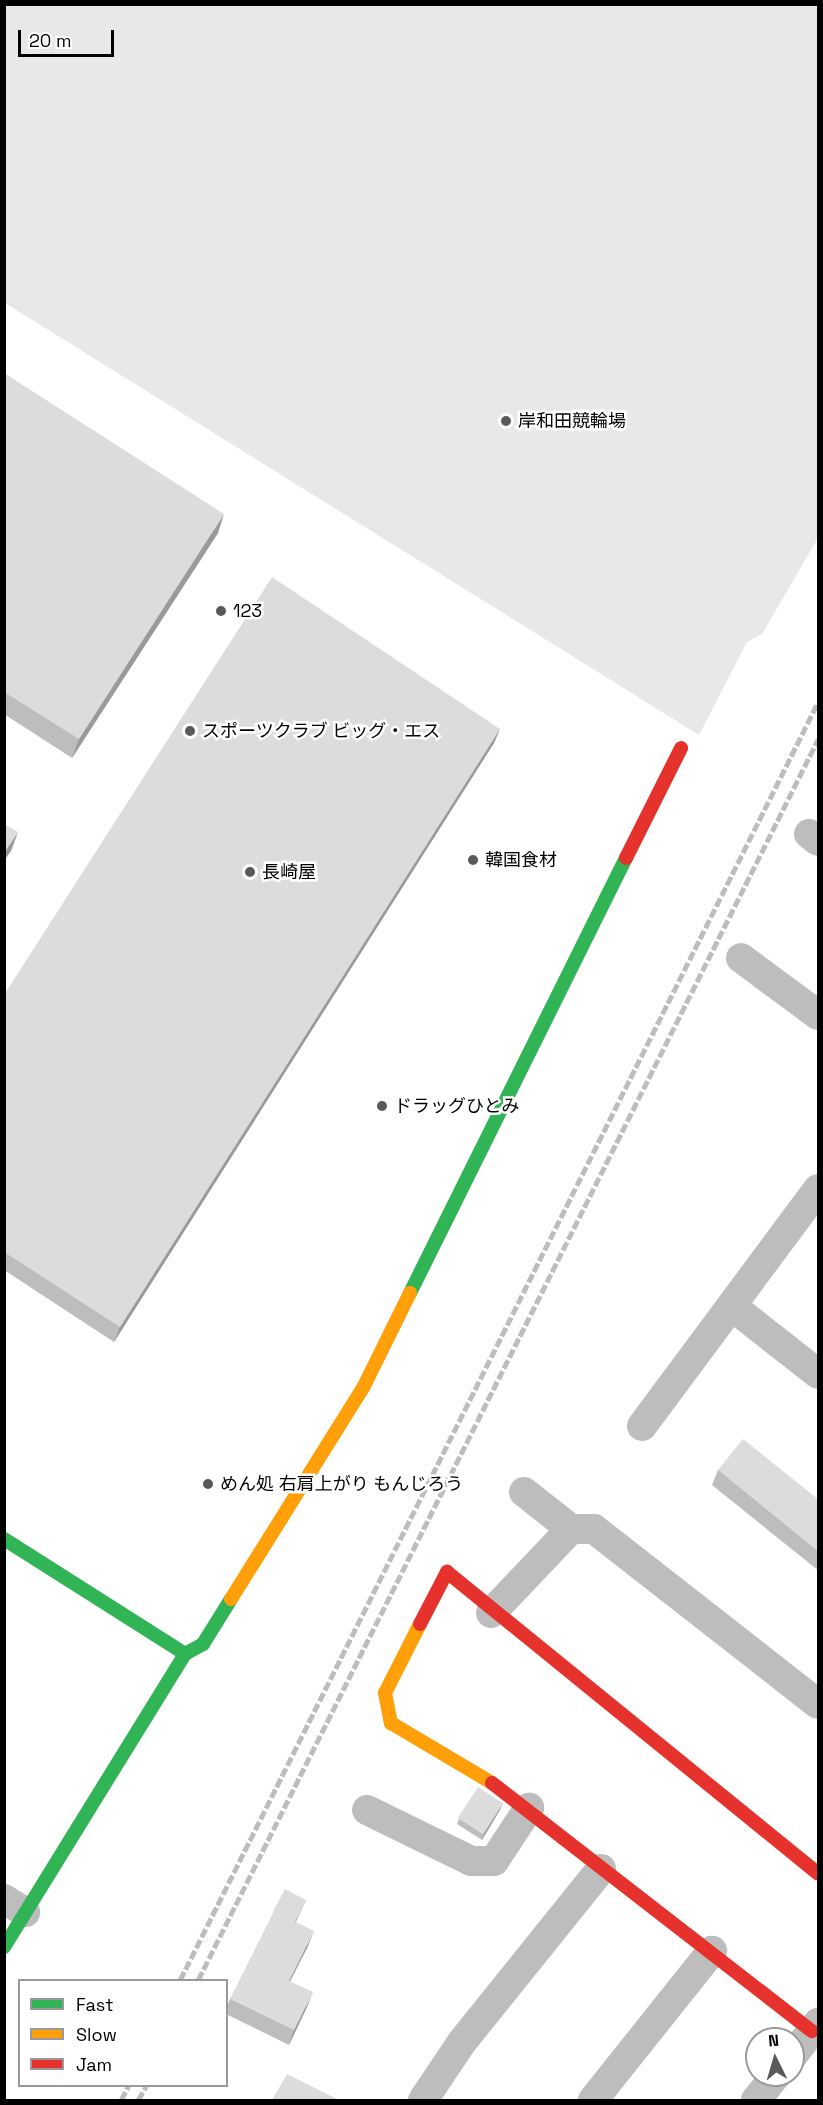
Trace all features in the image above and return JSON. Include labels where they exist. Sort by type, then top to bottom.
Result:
[{"type":"street","points":[[4,1947],[15,1906],[185,1654],[203,1644],[364,1386],[681,748]]},
{"type":"street","points":[[741,958],[819,1015]]},
{"type":"street","points":[[642,1426],[819,1189]]},
{"type":"street","points":[[733,1307],[819,1374]]},
{"type":"street","points":[[524,1492],[571,1529],[594,1529],[819,1704]]},
{"type":"street","points":[[491,1613],[571,1529]]},
{"type":"street","points":[[4,1539],[185,1654]]},
{"type":"street","points":[[805,2040],[815,2027],[601,1869],[529,1808],[436,1755],[391,1723],[386,1714],[385,1694],[447,1572],[491,1613],[819,1874]]},
{"type":"street","points":[[368,1810],[471,1862],[494,1861],[529,1808]]},
{"type":"street","points":[[423,2100],[462,2042],[601,1869]]},
{"type":"street","points":[[592,2100],[712,1951]]},
{"type":"shaded area","name":"岸和田競輪場","points":[[4,5],[818,5],[818,538],[762,634],[747,642],[699,735],[5,303]]},
{"type":"building","points":[[4,373],[224,514],[79,739],[4,692]]},
{"type":"building","name":"長崎屋","points":[[272,577],[500,729],[120,1327],[4,1252],[4,995]]},
{"type":"building","points":[[4,824],[18,832],[4,853]]},
{"type":"building","points":[[743,1439],[819,1500],[819,1552],[718,1470]]},
{"type":"building","points":[[478,1787],[503,1803],[483,1834],[458,1818]]},
{"type":"building","points":[[285,1889],[306,1900],[294,1922],[273,1911]]},
{"type":"building","points":[[274,1911],[314,1931],[289,1981],[313,1992],[294,2030],[230,1999]]},
{"type":"building","points":[[287,2074],[339,2100],[272,2100]]},
{"type":"railway","points":[[180,1979],[818,702]]},
{"type":"railway","points":[[198,1979],[818,739]]},
{"type":"railway","points":[[121,2100],[128,2087]]},
{"type":"railway","points":[[138,2100],[145,2087]]},
{"type":"traffic: fast","points":[[410,1293],[626,858]]},
{"type":"traffic: fast","points":[[4,1539],[185,1654]]},
{"type":"traffic: fast","points":[[4,1947],[185,1654],[203,1644],[231,1599]]},
{"type":"traffic: slow","points":[[231,1599],[364,1386],[410,1293]]},
{"type":"traffic: slow","points":[[420,1624],[385,1693],[391,1723],[492,1783]]},
{"type":"traffic: jam","points":[[626,858],[681,748]]},
{"type":"traffic: jam","points":[[420,1624],[447,1572],[818,1874]]},
{"type":"traffic: jam","points":[[492,1783],[812,2031]]},
{"type":"place","name":"岸和田競輪場","points":[[506,421]]},
{"type":"place","name":"123","points":[[221,611]]},
{"type":"place","name":"スポーツクラブ ビッグ・エス","points":[[190,731]]},
{"type":"place","name":"韓国食材","points":[[473,860]]},
{"type":"place","name":"長崎屋","points":[[250,872]]},
{"type":"place","name":"ドラッグひとみ","points":[[382,1106]]},
{"type":"place","name":"めん処 右肩上がり もんじろう","points":[[208,1484]]}]
